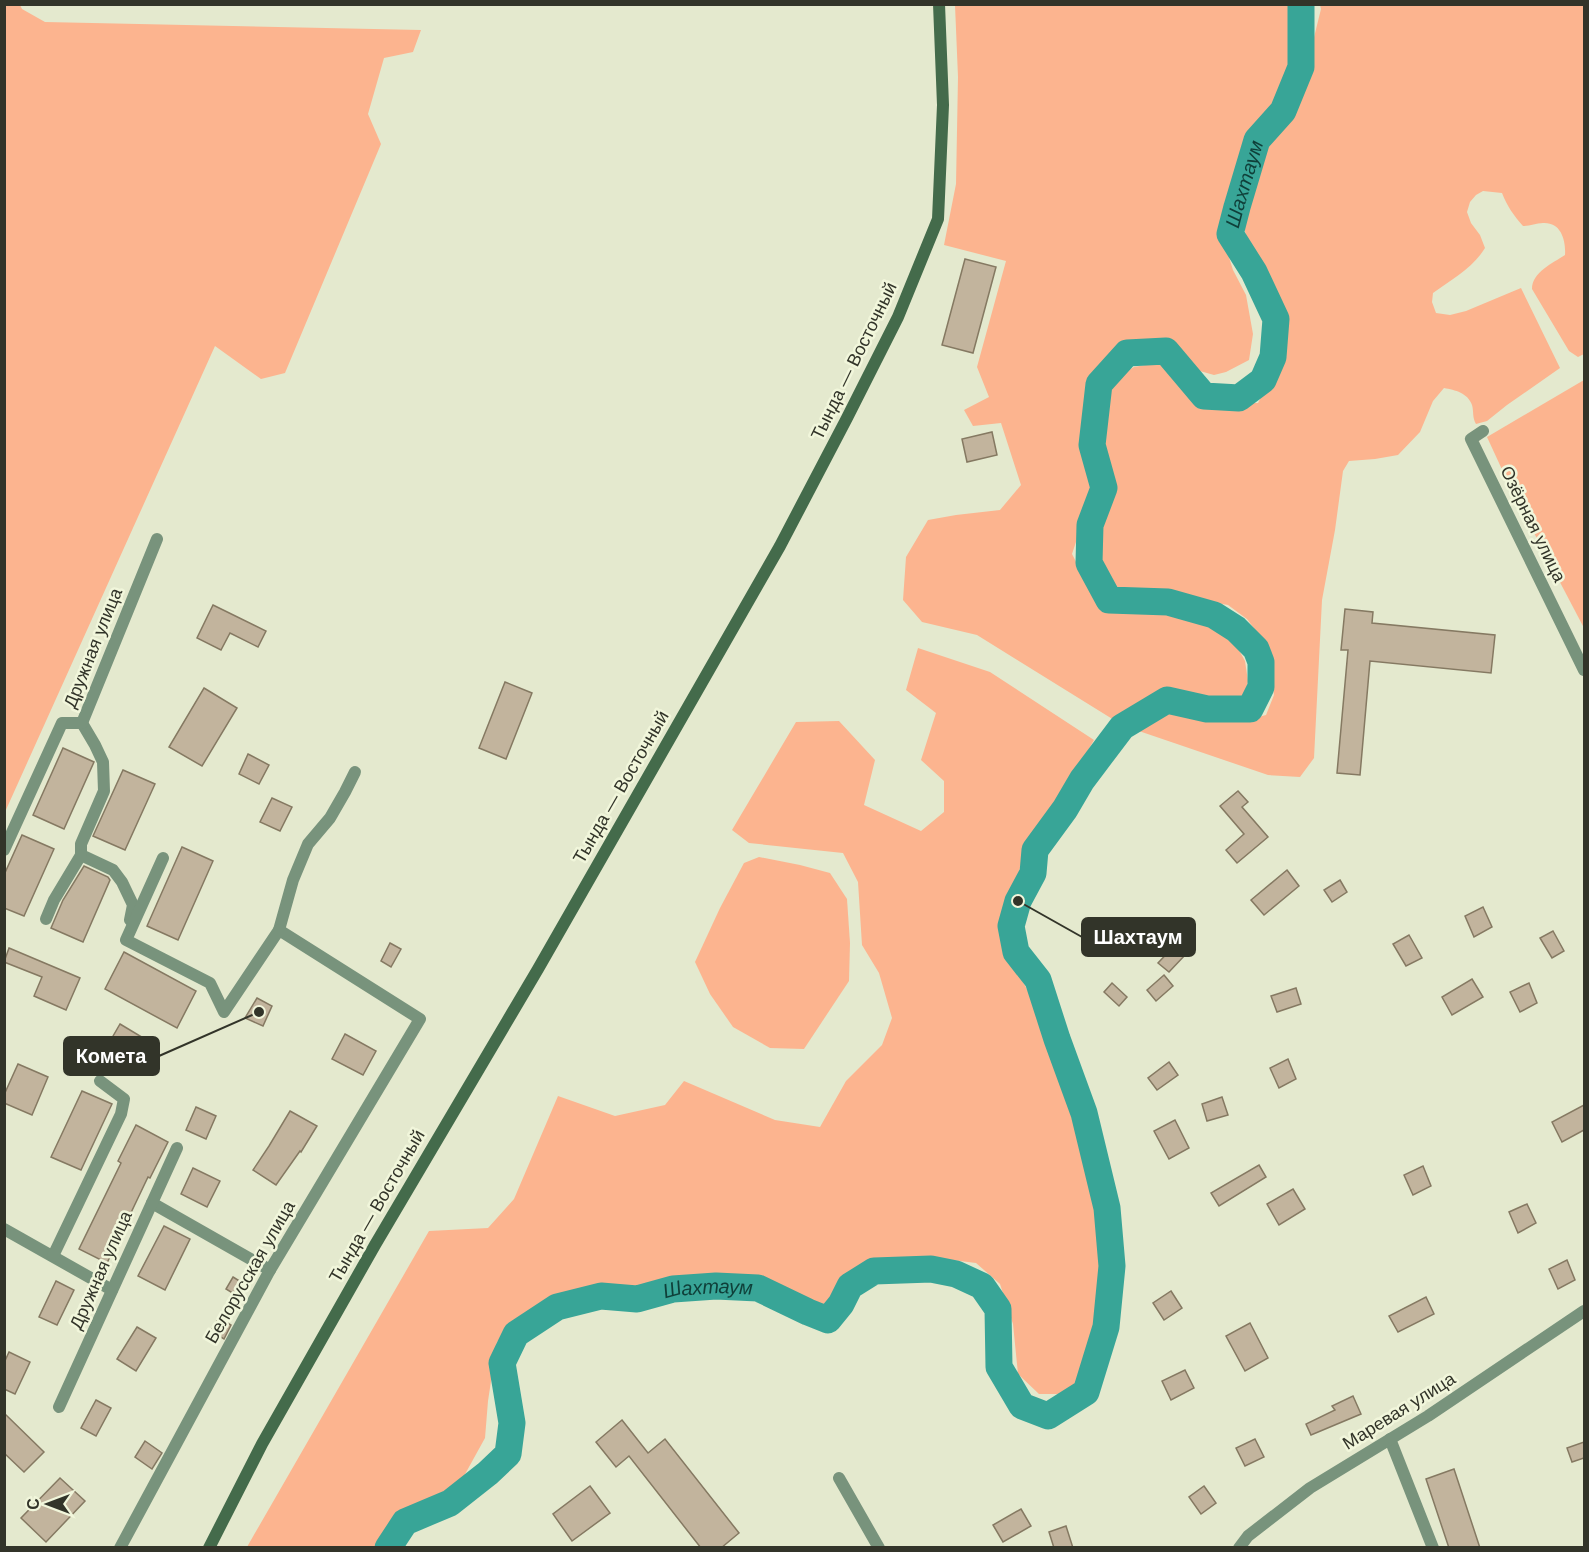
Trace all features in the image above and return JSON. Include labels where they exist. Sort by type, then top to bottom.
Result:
[{"type":"street","name":"Тында — Восточный","points":[[208,1548],[262,1444],[375,1245],[538,969],[780,546],[898,316],[938,219],[943,105],[939,4]]},
{"type":"street","name":"Озёрная улица","points":[[1483,431],[1471,439],[1584,670]]},
{"type":"street","name":"Дружная улица","points":[[4,850],[62,723],[82,723],[157,539]]},
{"type":"street","points":[[46,920],[54,900],[81,855],[81,844],[104,790],[103,762],[82,723]]},
{"type":"street","points":[[126,940],[210,982],[224,1012],[279,930],[291,888],[308,844],[330,818],[355,772]]},
{"type":"street","points":[[81,855],[113,870],[122,882],[133,905],[126,940]]},
{"type":"street","points":[[126,940],[163,858]]},
{"type":"street","name":"Белорусская улица","points":[[120,1548],[270,1270],[420,1019],[279,930]]},
{"type":"street","points":[[53,1256],[121,1114],[124,1099],[100,1081]]},
{"type":"street","name":"Дружная улица","points":[[59,1407],[177,1148]]},
{"type":"street","points":[[152,1203],[270,1270]]},
{"type":"street","points":[[4,1229],[112,1290]]},
{"type":"street","name":"Маревая улица","points":[[1239,1548],[1248,1536],[1310,1488],[1428,1416],[1584,1311]]},
{"type":"street","points":[[1390,1439],[1433,1548]]},
{"type":"street","points":[[839,1478],[879,1548]]},
{"type":"shaded area","points":[[5,4],[20,5],[22,9],[45,22],[421,30],[413,52],[384,58],[368,114],[381,144],[285,373],[261,379],[215,346],[5,812]]},
{"type":"shaded area","points":[[955,5],[1296,5],[1295,54],[1288,77],[1272,109],[1251,134],[1233,185],[1222,235],[1233,270],[1246,295],[1253,334],[1249,360],[1226,372],[1214,375],[1193,369],[1180,351],[1161,343],[1146,344],[1118,352],[1099,371],[1088,403],[1085,445],[1091,497],[1072,554],[1090,589],[1104,604],[1145,610],[1211,625],[1233,639],[1245,661],[1248,681],[1246,695],[1230,701],[1211,704],[1162,693],[1114,720],[977,635],[922,622],[903,600],[906,557],[928,520],[1000,510],[1021,485],[1001,423],[973,426],[964,410],[989,397],[977,367],[1006,261],[944,245],[956,184],[958,77]]},
{"type":"shaded area","points":[[1320,5],[1584,5],[1584,354],[1578,357],[1569,351],[1532,289],[1539,273],[1565,255],[1565,244],[1561,233],[1549,223],[1523,226],[1511,211],[1502,193],[1483,191],[1476,195],[1470,202],[1467,212],[1485,248],[1468,267],[1433,293],[1432,302],[1436,313],[1450,315],[1466,311],[1521,288],[1560,368],[1487,421],[1476,424],[1470,401],[1457,391],[1444,388],[1433,401],[1420,432],[1398,455],[1349,461],[1343,471],[1322,600],[1314,758],[1300,777],[1268,775],[1133,729],[1174,708],[1216,718],[1247,720],[1266,715],[1274,695],[1268,647],[1247,619],[1228,605],[1152,595],[1124,595],[1106,581],[1096,555],[1095,529],[1105,512],[1110,489],[1099,444],[1102,407],[1109,382],[1134,367],[1157,363],[1174,370],[1192,396],[1212,404],[1258,403],[1284,352],[1287,331],[1279,309],[1250,257],[1243,221],[1261,145],[1285,120],[1303,82],[1321,9]]},
{"type":"shaded area","points":[[1584,380],[1584,628],[1511,489],[1487,437]]},
{"type":"shaded area","points":[[918,648],[990,672],[1094,740],[1066,788],[1042,820],[1025,849],[1004,929],[1010,958],[1036,1006],[1057,1069],[1086,1166],[1102,1247],[1096,1324],[1082,1377],[1068,1394],[1039,1394],[1018,1374],[1013,1324],[1000,1284],[976,1263],[936,1258],[876,1262],[839,1282],[825,1307],[750,1277],[666,1278],[636,1288],[588,1288],[537,1311],[497,1342],[485,1438],[464,1476],[440,1500],[406,1510],[374,1547],[247,1547],[429,1231],[488,1228],[514,1199],[558,1096],[615,1116],[665,1105],[684,1081],[775,1120],[820,1127],[846,1081],[882,1045],[892,1018],[879,973],[862,945],[858,882],[843,853],[749,843],[732,830],[796,722],[839,721],[875,760],[864,805],[921,831],[944,812],[944,781],[921,760],[936,713],[906,690]]},
{"type":"shaded area","points":[[759,857],[830,873],[847,899],[850,943],[849,981],[804,1049],[770,1048],[733,1027],[710,994],[695,962],[744,863]]},
{"type":"building","points":[[965,259],[996,267],[973,353],[942,345]]},
{"type":"building","points":[[992,432],[997,455],[967,462],[962,439]]},
{"type":"building","points":[[213,605],[266,631],[258,647],[230,633],[221,650],[197,638]]},
{"type":"building","points":[[1345,609],[1373,612],[1372,623],[1495,635],[1491,673],[1370,661],[1360,775],[1337,773],[1348,650],[1341,650]]},
{"type":"building","points":[[505,682],[532,693],[506,759],[479,748]]},
{"type":"building","points":[[204,688],[237,708],[202,766],[169,747]]},
{"type":"building","points":[[63,748],[94,762],[64,829],[33,815]]},
{"type":"building","points":[[248,754],[269,765],[259,784],[239,774]]},
{"type":"building","points":[[123,770],[155,784],[125,850],[93,836]]},
{"type":"building","points":[[1238,791],[1248,802],[1242,807],[1268,837],[1237,863],[1226,850],[1244,834],[1220,806]]},
{"type":"building","points":[[272,798],[292,807],[280,831],[260,822]]},
{"type":"building","points":[[22,835],[54,849],[24,916],[4,908],[4,875]]},
{"type":"building","points":[[182,847],[213,861],[178,940],[147,926]]},
{"type":"building","points":[[84,866],[110,880],[83,942],[51,928],[63,900]]},
{"type":"building","points":[[1287,870],[1299,886],[1264,915],[1251,900]]},
{"type":"building","points":[[1340,880],[1347,892],[1332,902],[1324,890]]},
{"type":"building","points":[[1483,907],[1492,927],[1474,937],[1465,916]]},
{"type":"building","points":[[1553,931],[1564,951],[1552,958],[1540,938]]},
{"type":"building","points":[[1409,935],[1422,958],[1406,966],[1393,944]]},
{"type":"building","points":[[390,943],[401,949],[391,967],[381,961]]},
{"type":"building","points":[[1176,944],[1186,954],[1169,972],[1158,963]]},
{"type":"building","points":[[9,948],[80,978],[66,1010],[34,996],[42,977],[4,962]]},
{"type":"building","points":[[124,952],[196,991],[177,1028],[105,989]]},
{"type":"building","points":[[1164,975],[1173,986],[1156,1001],[1147,990]]},
{"type":"building","points":[[1472,979],[1483,997],[1452,1015],[1442,997]]},
{"type":"building","points":[[1112,983],[1127,997],[1119,1006],[1104,992]]},
{"type":"building","points":[[1529,983],[1537,1003],[1520,1012],[1510,992]]},
{"type":"building","points":[[1296,988],[1301,1004],[1277,1012],[1271,996]]},
{"type":"building","points":[[257,998],[272,1006],[263,1026],[245,1018]]},
{"type":"building","points":[[120,1024],[150,1042],[131,1074],[101,1057]]},
{"type":"building","points":[[345,1034],[376,1051],[363,1075],[332,1059]]},
{"type":"building","points":[[1288,1059],[1296,1079],[1279,1088],[1270,1068]]},
{"type":"building","points":[[1169,1062],[1178,1075],[1157,1090],[1148,1078]]},
{"type":"building","points":[[18,1064],[48,1077],[32,1115],[4,1103],[4,1095]]},
{"type":"building","points":[[82,1091],[112,1104],[81,1170],[51,1157]]},
{"type":"building","points":[[1222,1097],[1228,1115],[1207,1121],[1202,1104]]},
{"type":"building","points":[[1584,1105],[1584,1130],[1562,1142],[1552,1122]]},
{"type":"building","points":[[196,1107],[216,1116],[206,1139],[186,1130]]},
{"type":"building","points":[[290,1111],[317,1126],[276,1185],[253,1170]]},
{"type":"building","points":[[1175,1120],[1189,1148],[1169,1159],[1154,1131]]},
{"type":"building","points":[[136,1125],[168,1142],[150,1178],[148,1177],[107,1263],[79,1249],[121,1163],[118,1161]]},
{"type":"building","points":[[1259,1165],[1266,1177],[1219,1206],[1211,1193]]},
{"type":"building","points":[[1423,1166],[1431,1186],[1413,1195],[1404,1175]]},
{"type":"building","points":[[193,1168],[220,1181],[207,1207],[181,1194]]},
{"type":"building","points":[[1293,1189],[1305,1209],[1279,1225],[1267,1204]]},
{"type":"building","points":[[1527,1204],[1536,1223],[1518,1233],[1509,1212]]},
{"type":"building","points":[[164,1226],[190,1239],[165,1290],[138,1276]]},
{"type":"building","points":[[1567,1260],[1575,1280],[1558,1289],[1549,1269]]},
{"type":"building","points":[[233,1277],[246,1285],[239,1297],[226,1289]]},
{"type":"building","points":[[56,1281],[74,1290],[57,1325],[39,1317]]},
{"type":"building","points":[[1171,1291],[1182,1308],[1164,1320],[1153,1303]]},
{"type":"building","points":[[1426,1297],[1434,1314],[1398,1332],[1389,1316]]},
{"type":"building","points":[[219,1318],[231,1325],[224,1339],[211,1331]]},
{"type":"building","points":[[1250,1323],[1268,1358],[1245,1371],[1226,1336]]},
{"type":"building","points":[[137,1327],[156,1338],[136,1371],[117,1359]]},
{"type":"building","points":[[9,1352],[30,1362],[15,1394],[4,1389],[4,1363]]},
{"type":"building","points":[[1185,1370],[1194,1388],[1171,1400],[1162,1381]]},
{"type":"building","points":[[1353,1396],[1361,1414],[1311,1435],[1306,1424],[1335,1410],[1332,1406]]},
{"type":"building","points":[[96,1400],[111,1408],[96,1436],[81,1428]]},
{"type":"building","points":[[4,1413],[44,1452],[24,1472],[4,1453]]},
{"type":"building","points":[[622,1420],[648,1453],[665,1439],[739,1533],[721,1548],[701,1548],[629,1456],[616,1467],[596,1442]]},
{"type":"building","points":[[1255,1439],[1264,1457],[1245,1466],[1236,1448]]},
{"type":"building","points":[[145,1441],[162,1453],[152,1469],[135,1457]]},
{"type":"building","points":[[1584,1442],[1584,1458],[1572,1462],[1567,1448]]},
{"type":"building","points":[[1454,1469],[1480,1548],[1449,1548],[1426,1479]]},
{"type":"building","points":[[60,1478],[85,1501],[46,1542],[21,1518]]},
{"type":"building","points":[[590,1486],[610,1513],[572,1541],[553,1514]]},
{"type":"building","points":[[1204,1486],[1216,1503],[1201,1514],[1189,1497]]},
{"type":"building","points":[[1021,1509],[1031,1526],[1003,1542],[993,1525]]},
{"type":"building","points":[[1066,1526],[1073,1548],[1054,1548],[1049,1532]]},
{"type":"waterway","name":"Шахтаум","points":[[388,1548],[405,1522],[450,1503],[508,1454],[512,1423],[502,1363],[516,1334],[557,1307],[601,1296],[637,1299],[673,1289],[716,1286],[758,1288],[828,1320],[841,1304],[850,1286],[874,1271],[931,1269],[956,1274],[982,1286],[998,1309],[999,1367],[1022,1406],[1048,1416],[1086,1392],[1106,1327],[1112,1266],[1107,1208],[1084,1113],[1038,980],[1016,952],[1011,926],[1018,901],[1033,873],[1035,850],[1065,809],[1082,780],[1122,727],[1167,700],[1207,709],[1250,709],[1261,687],[1261,662],[1256,649],[1236,629],[1214,615],[1168,602],[1109,600],[1089,563],[1090,525],[1104,488],[1092,445],[1099,384],[1127,353],[1166,351],[1204,396],[1239,398],[1263,380],[1273,357],[1276,319],[1254,272],[1230,234],[1257,140],[1283,111],[1301,67],[1301,4]]},
{"type":"place","name":"Шахтаум","points":[[1018,901]]},
{"type":"place","name":"Комета","points":[[259,1012]]}]
